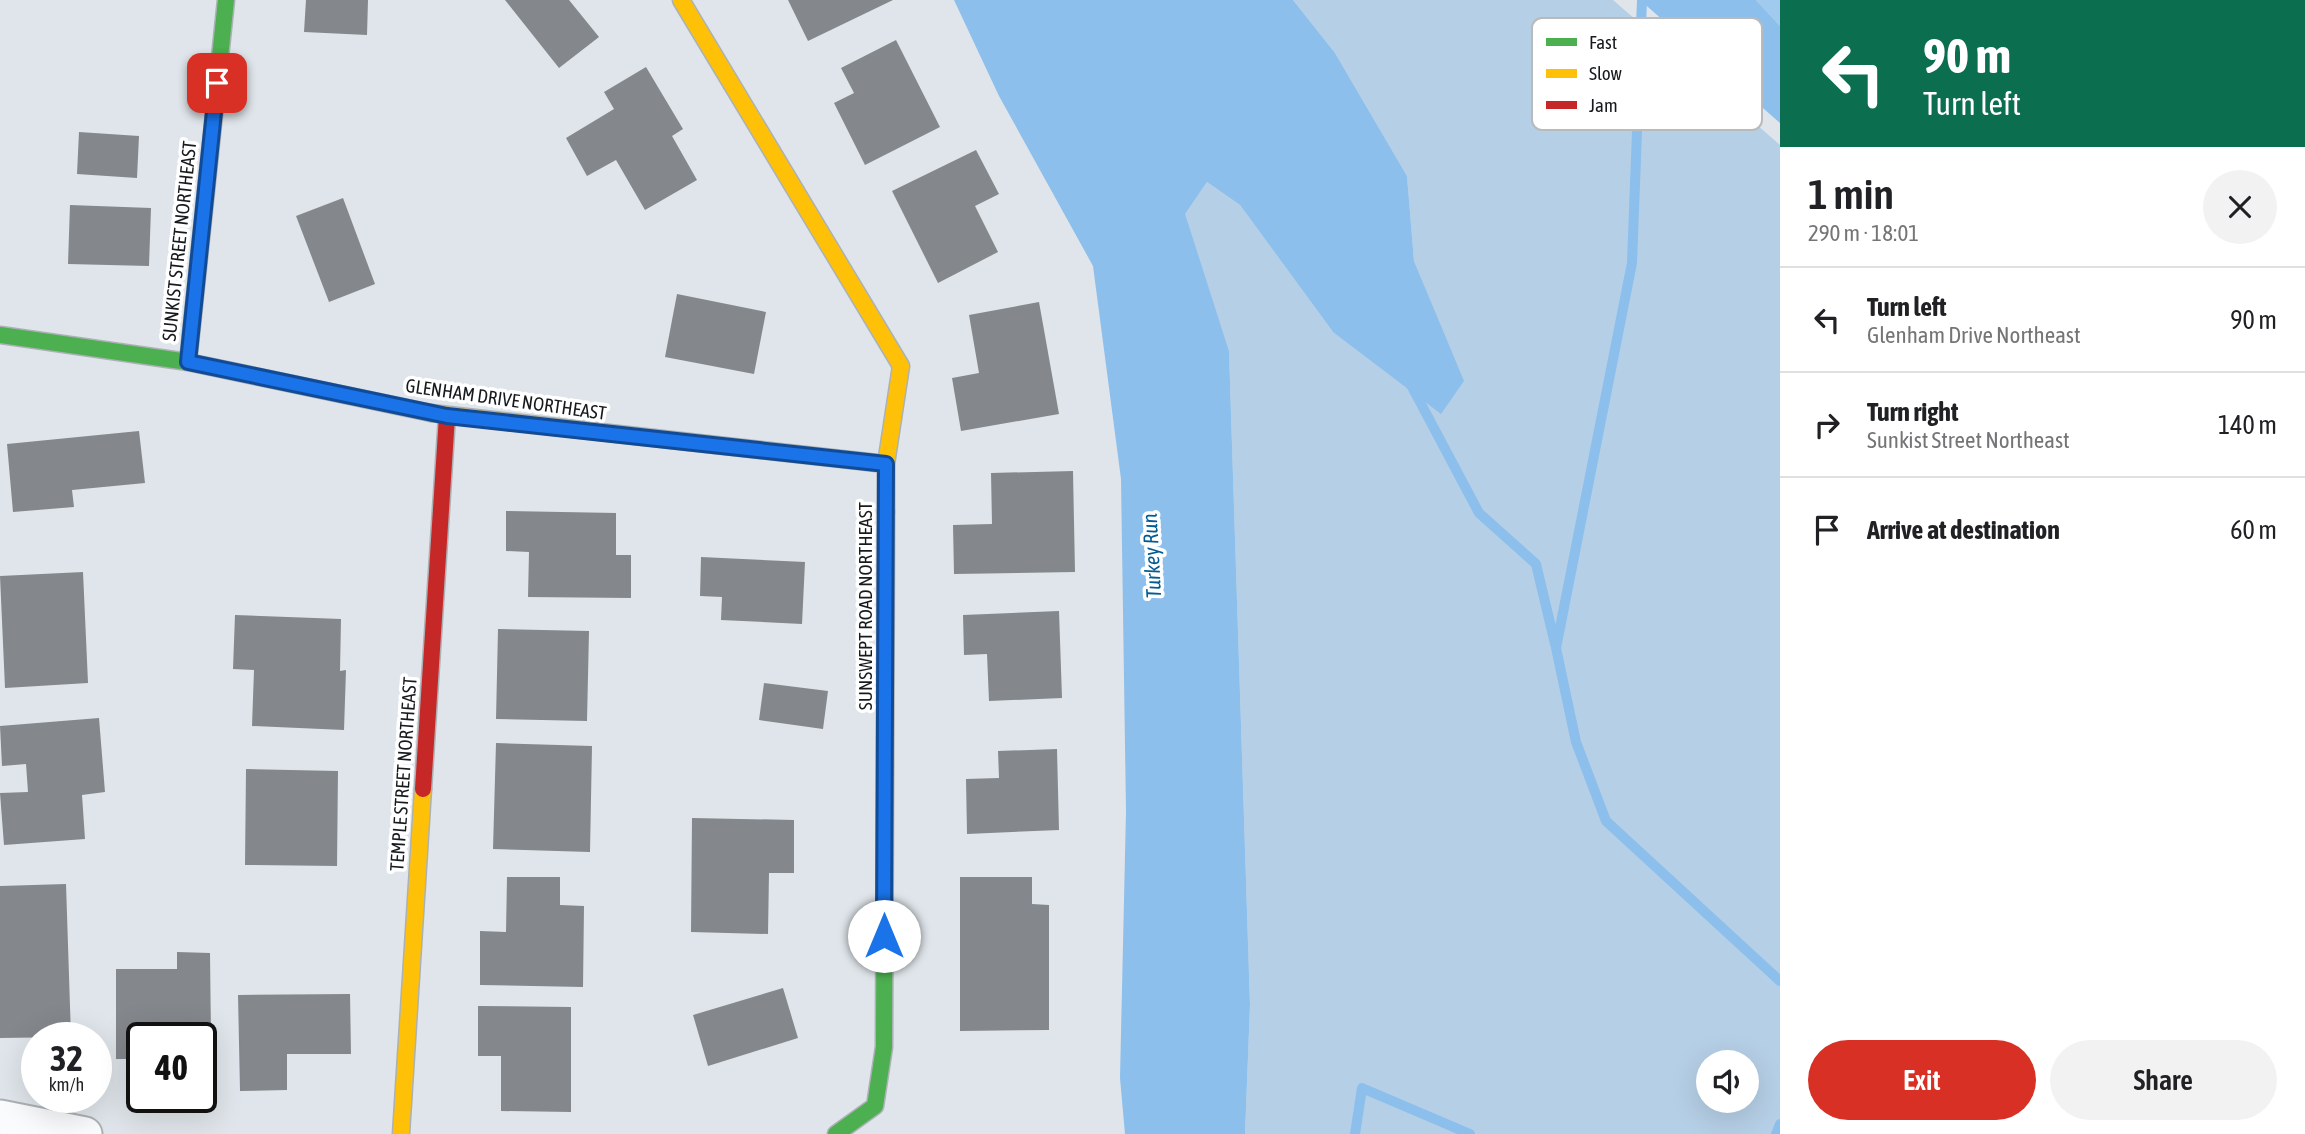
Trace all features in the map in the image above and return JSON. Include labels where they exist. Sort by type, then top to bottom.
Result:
[{"type":"street","name":"SUNKIST STREET NORTHEAST","points":[[188,362],[226,0]]},
{"type":"street","name":"SUNSWEPT ROAD NORTHEAST","points":[[681,0],[901,366],[886,464],[884,1047],[874,1105],[836,1134]]},
{"type":"street","name":"GLENHAM DRIVE NORTHEAST","points":[[0,335],[188,362],[447,416],[886,464]]},
{"type":"street","name":"TEMPLE STREET NORTHEAST","points":[[401,1134],[447,416]]},
{"type":"street","points":[[0,1117],[85,1134]]},
{"type":"shaded area","points":[[1293,0],[1613,0],[1634,18],[1532,18],[1532,130],[1762,129],[1780,145],[1780,1134],[1245,1134],[1250,1005],[1229,351],[1184,215],[1207,182],[1240,205],[1333,332],[1463,381],[1414,261],[1407,176],[1335,53]]},
{"type":"shaded area","points":[[1756,0],[1780,0],[1780,26]]},
{"type":"water","name":"Turkey Run","points":[[954,0],[1293,0],[1335,53],[1407,176],[1414,261],[1464,381],[1441,414],[1333,332],[1240,205],[1207,182],[1185,214],[1229,351],[1250,1005],[1245,1134],[1125,1134],[1120,1078],[1126,811],[1121,479],[1093,266],[999,96]]},
{"type":"water","points":[[1640,0],[1756,0],[1780,26],[1780,123],[1762,107],[1762,18],[1660,18]]},
{"type":"building","points":[[306,0],[368,0],[367,35],[304,32]]},
{"type":"building","points":[[505,0],[569,0],[599,37],[559,68]]},
{"type":"building","points":[[788,0],[893,0],[808,41]]},
{"type":"building","points":[[896,40],[940,127],[865,165],[834,103],[854,93],[841,68]]},
{"type":"building","points":[[646,67],[683,129],[672,136],[697,180],[645,210],[616,160],[587,176],[566,138],[614,109],[604,92]]},
{"type":"building","points":[[79,132],[139,136],[137,178],[77,174]]},
{"type":"building","points":[[976,150],[999,194],[975,206],[998,252],[938,283],[892,191]]},
{"type":"building","points":[[343,198],[375,284],[329,302],[296,216]]},
{"type":"building","points":[[70,205],[151,208],[149,266],[68,264]]},
{"type":"building","points":[[677,294],[766,312],[754,374],[665,357]]},
{"type":"building","points":[[1039,302],[1059,414],[961,431],[952,378],[979,373],[969,315]]},
{"type":"building","points":[[139,431],[145,483],[72,490],[74,507],[13,512],[7,444]]},
{"type":"building","points":[[1073,471],[1075,572],[954,574],[953,525],[992,524],[991,473]]},
{"type":"building","points":[[506,511],[616,513],[616,555],[631,555],[631,598],[528,597],[529,552],[506,551]]},
{"type":"building","points":[[701,557],[805,562],[802,624],[721,620],[722,597],[700,596]]},
{"type":"building","points":[[83,572],[88,683],[5,688],[0,576]]},
{"type":"building","points":[[1059,611],[1062,698],[989,701],[987,654],[964,655],[963,615]]},
{"type":"building","points":[[235,615],[341,619],[340,671],[346,670],[344,730],[252,726],[254,670],[233,669]]},
{"type":"building","points":[[498,629],[589,631],[587,721],[496,719]]},
{"type":"building","points":[[764,683],[828,691],[823,729],[759,720]]},
{"type":"building","points":[[99,718],[105,792],[82,795],[85,839],[4,845],[0,793],[28,792],[26,764],[2,766],[0,726]]},
{"type":"building","points":[[496,743],[592,746],[590,852],[493,849]]},
{"type":"building","points":[[1057,749],[1059,830],[967,834],[966,779],[999,778],[998,751]]},
{"type":"building","points":[[246,769],[338,771],[337,866],[245,865]]},
{"type":"building","points":[[692,818],[794,820],[794,873],[769,873],[768,934],[691,932]]},
{"type":"building","points":[[507,877],[560,877],[560,905],[584,906],[583,987],[480,985],[480,931],[506,932]]},
{"type":"building","points":[[960,877],[1032,877],[1032,904],[1049,905],[1049,1030],[960,1031]]},
{"type":"building","points":[[66,884],[71,1022],[21,1022],[21,1038],[0,1038],[0,886]]},
{"type":"building","points":[[177,952],[210,953],[211,1022],[126,1022],[126,1059],[116,1059],[116,969],[177,969]]},
{"type":"building","points":[[783,988],[798,1038],[708,1066],[693,1015]]},
{"type":"building","points":[[350,994],[351,1054],[287,1054],[287,1090],[240,1091],[238,995]]},
{"type":"building","points":[[478,1006],[571,1007],[571,1112],[501,1111],[501,1056],[478,1056]]},
{"type":"waterway","points":[[1641,18],[1642,0]]},
{"type":"waterway","points":[[1637,130],[1632,263],[1556,648],[1576,742],[1606,821],[1780,981]]},
{"type":"waterway","points":[[1411,385],[1479,513],[1536,564],[1555,644]]},
{"type":"waterway","points":[[1355,1134],[1362,1088],[1470,1134]]},
{"type":"waterway","points":[[1776,1134],[1780,1124]]},
{"type":"traffic: fast","points":[[188,362],[226,0]]},
{"type":"traffic: fast","points":[[0,335],[188,362],[431,413]]},
{"type":"traffic: fast","points":[[836,1134],[875,1106],[884,1047],[886,512]]},
{"type":"traffic: slow","points":[[681,0],[901,366],[886,464],[886,512]]},
{"type":"traffic: slow","points":[[431,413],[886,464]]},
{"type":"traffic: slow","points":[[401,1134],[423,789]]},
{"type":"traffic: jam","points":[[423,789],[447,416]]},
{"type":"route","points":[[217,83],[188,362],[447,416],[886,464],[884,936]]}]
